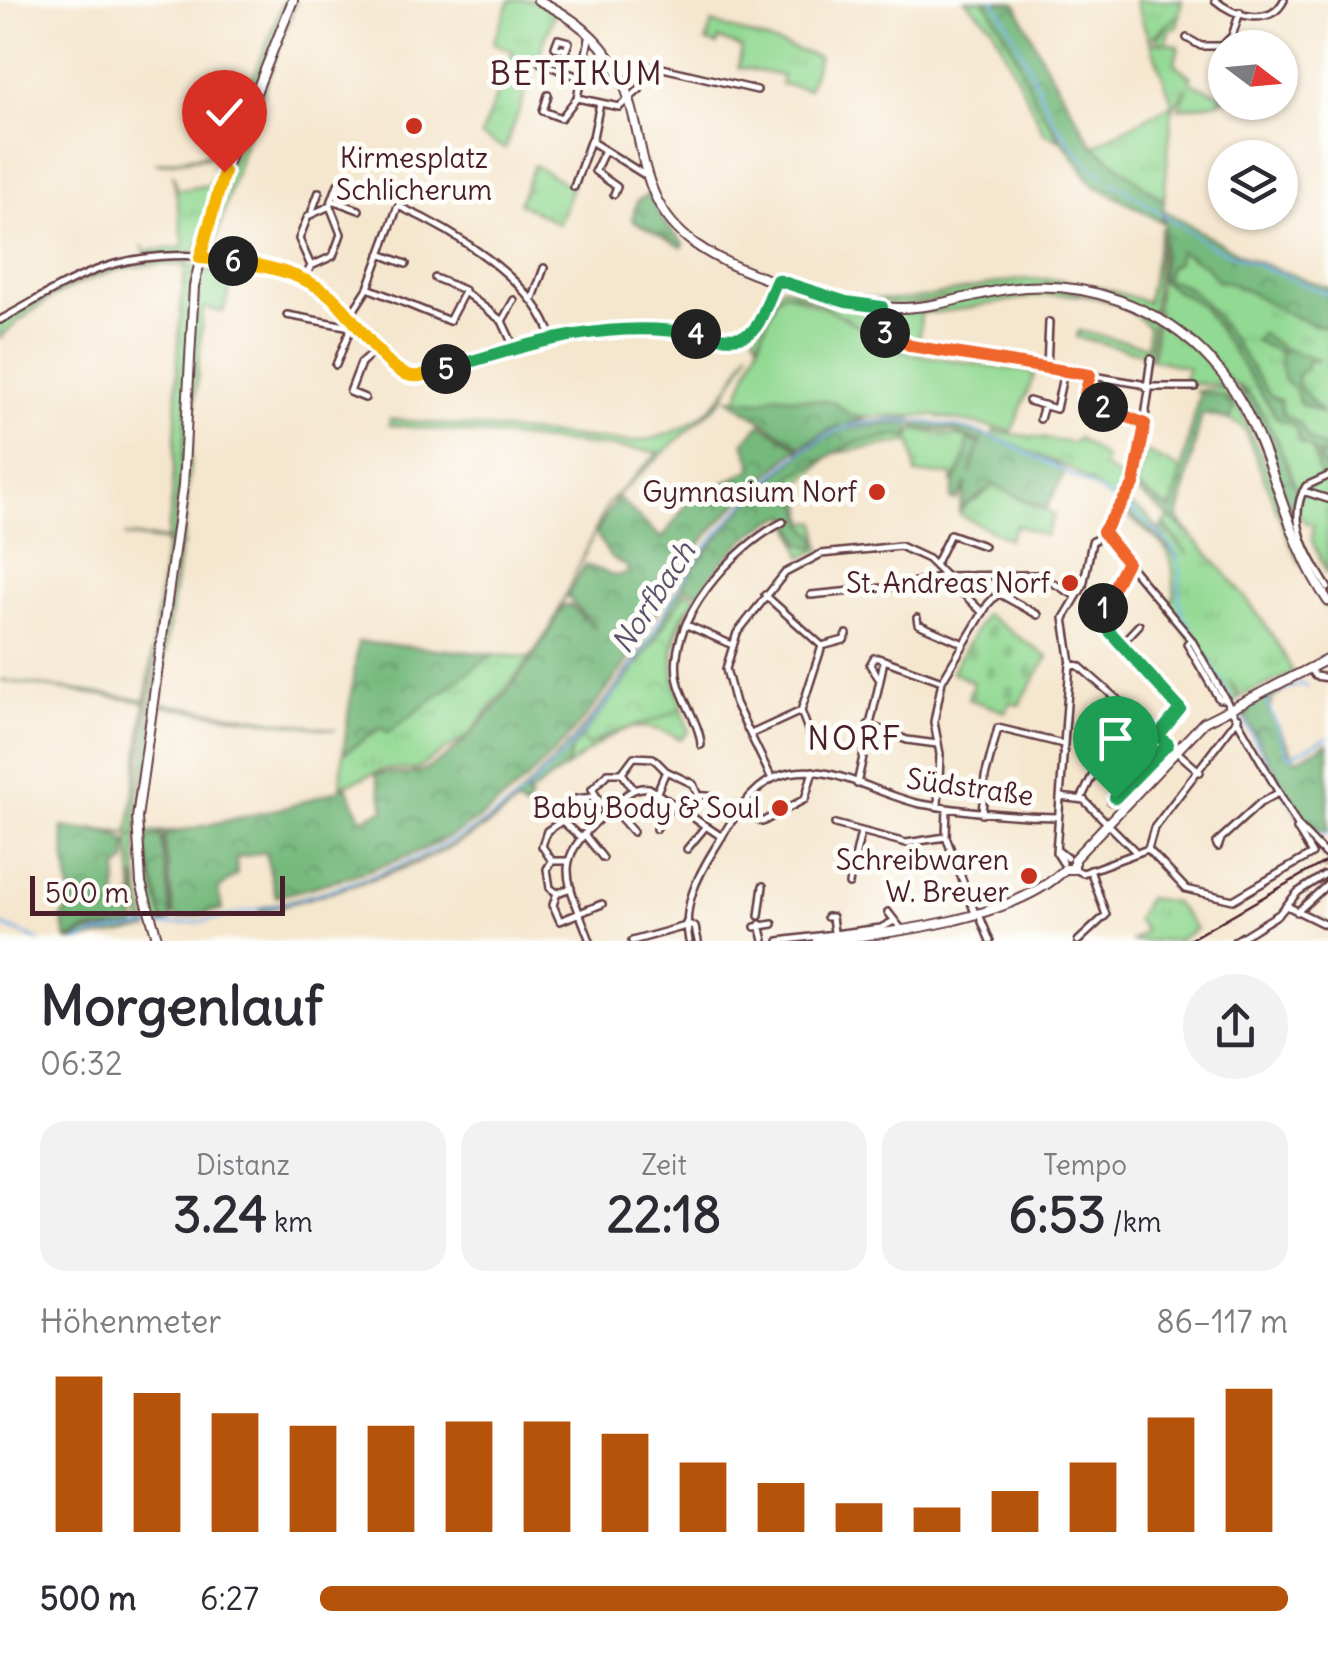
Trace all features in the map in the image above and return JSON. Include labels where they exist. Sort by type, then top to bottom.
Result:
[{"type":"main road","points":[[158,941],[138,862],[138,813],[182,498],[191,312],[200,258],[240,128],[293,0]]},
{"type":"main road","points":[[538,0],[591,33],[612,57],[631,96],[649,178],[664,210],[686,236],[710,253],[846,302],[882,307],[934,305],[1019,288],[1061,287],[1116,298],[1172,326],[1211,360],[1242,401],[1299,548],[1328,600]]},
{"type":"main road","points":[[817,941],[902,932],[977,913],[1048,886],[1108,824],[1171,747],[1233,703],[1310,670],[1328,658]]},
{"type":"street","points":[[1215,0],[1240,12],[1269,17],[1284,0]]},
{"type":"street","points":[[1232,30],[1240,12]]},
{"type":"street","points":[[548,95],[542,111],[564,117],[576,98],[591,33]]},
{"type":"street","points":[[1187,38],[1208,47]]},
{"type":"street","points":[[559,70],[566,50]]},
{"type":"street","points":[[541,63],[578,77]]},
{"type":"street","points":[[576,98],[618,107],[654,66],[757,90]]},
{"type":"street","points":[[574,187],[600,104]]},
{"type":"street","points":[[591,140],[649,178]]},
{"type":"street","points":[[605,150],[596,172],[617,187],[614,194]]},
{"type":"street","points":[[304,279],[311,266],[332,257],[341,234],[331,203],[338,184]]},
{"type":"street","points":[[311,266],[298,241],[319,192]]},
{"type":"street","points":[[311,214],[331,203],[359,210]]},
{"type":"street","points":[[336,365],[398,206],[427,219],[490,259],[532,301],[546,320],[552,339]]},
{"type":"street","points":[[380,254],[406,264]]},
{"type":"street","points":[[0,320],[102,268],[150,257],[213,258],[267,267],[304,279],[353,316],[395,368],[413,376],[552,339],[613,329],[664,329],[741,340],[757,330],[777,280]]},
{"type":"street","points":[[532,301],[544,268]]},
{"type":"street","points":[[754,271],[768,283],[770,298]]},
{"type":"street","points":[[435,278],[465,292],[502,321],[515,349]]},
{"type":"street","points":[[368,288],[449,321],[465,292]]},
{"type":"street","points":[[502,321],[514,300]]},
{"type":"street","points":[[882,307],[882,328],[897,343],[1148,388],[1194,386]]},
{"type":"street","points":[[287,316],[351,327]]},
{"type":"street","points":[[1047,368],[1049,322]]},
{"type":"street","points":[[366,398],[350,392],[360,363],[378,348]]},
{"type":"street","points":[[1148,849],[1081,873],[1056,848],[1062,744],[1072,664],[1063,628],[1074,595],[1083,586],[1091,544],[1103,534],[1139,468],[1151,359]]},
{"type":"street","points":[[1040,419],[1050,406],[1064,371]]},
{"type":"street","points":[[1090,375],[1086,400],[1145,424]]},
{"type":"street","points":[[1029,401],[1050,406]]},
{"type":"street","points":[[1328,476],[1302,491],[1296,518],[1328,588]]},
{"type":"street","points":[[1302,491],[1328,499]]},
{"type":"street","points":[[701,746],[676,670],[687,625],[724,567],[754,538],[783,522]]},
{"type":"street","points":[[935,565],[950,534],[984,546]]},
{"type":"street","points":[[1103,534],[1191,639],[1187,644],[1219,698],[1233,703],[1312,854],[1233,900],[1186,889],[1148,849]]},
{"type":"street","points":[[689,941],[695,884],[743,806],[772,779],[728,683],[731,644],[765,595],[794,566],[834,551],[895,546],[918,552],[935,565],[982,613]]},
{"type":"street","points":[[1127,562],[1100,614],[1180,707],[1158,736]]},
{"type":"street","points":[[811,595],[893,587],[945,576],[1042,576],[1074,595]]},
{"type":"street","points":[[938,807],[934,719],[942,682],[982,613],[1016,576]]},
{"type":"street","points":[[1000,594],[1038,615]]},
{"type":"street","points":[[765,595],[822,646]]},
{"type":"street","points":[[917,618],[918,624],[964,644]]},
{"type":"street","points":[[1122,643],[1139,624]]},
{"type":"street","points":[[687,625],[731,644]]},
{"type":"street","points":[[822,646],[841,642],[847,634]]},
{"type":"street","points":[[813,743],[801,710],[822,646]]},
{"type":"street","points":[[880,680],[870,663],[874,658],[942,682]]},
{"type":"street","points":[[857,784],[884,660]]},
{"type":"street","points":[[1072,664],[1200,772]]},
{"type":"street","points":[[1310,670],[1315,676],[1328,678]]},
{"type":"street","points":[[751,734],[801,710]]},
{"type":"street","points":[[1148,849],[1154,828],[1238,718]]},
{"type":"street","points":[[867,725],[907,740],[937,744]]},
{"type":"street","points":[[982,814],[985,777],[998,728],[1062,744]]},
{"type":"street","points":[[1111,802],[1171,747]]},
{"type":"street","points":[[1081,799],[1100,760],[1117,748]]},
{"type":"street","points":[[593,797],[593,787],[605,775],[622,773],[634,757],[653,758],[666,772],[692,784],[698,796]]},
{"type":"street","points":[[743,806],[764,821],[805,799],[813,771]]},
{"type":"street","name":"Südstraße","points":[[772,779],[813,771],[938,807],[982,814],[1058,817]]},
{"type":"street","points":[[656,792],[666,772]]},
{"type":"street","points":[[622,773],[634,790]]},
{"type":"street","points":[[590,941],[571,888],[567,861],[582,835],[634,790],[646,788],[656,792],[722,837]]},
{"type":"street","points":[[1221,840],[1260,803],[1280,792]]},
{"type":"street","points":[[698,796],[709,795],[724,803],[733,820]]},
{"type":"street","points":[[687,813],[698,796]]},
{"type":"street","points":[[1060,796],[1081,799],[1137,853]]},
{"type":"street","points":[[552,862],[543,840],[576,799],[593,797],[633,832]]},
{"type":"street","points":[[656,829],[673,803]]},
{"type":"street","points":[[947,808],[946,837],[990,941]]},
{"type":"street","points":[[562,821],[604,858]]},
{"type":"street","points":[[835,824],[912,844],[946,837]]},
{"type":"street","points":[[688,849],[706,826]]},
{"type":"street","points":[[1298,826],[1325,854]]},
{"type":"street","points":[[849,884],[861,832]]},
{"type":"street","points":[[955,862],[988,855]]},
{"type":"street","points":[[552,862],[567,861]]},
{"type":"street","points":[[552,862],[546,872],[550,888],[557,893]]},
{"type":"street","points":[[1078,941],[1106,915],[1090,870]]},
{"type":"street","points":[[1236,941],[1324,875]]},
{"type":"street","points":[[1296,913],[1328,884]]},
{"type":"street","points":[[762,886],[759,924],[764,941]]},
{"type":"street","points":[[557,893],[571,888]]},
{"type":"street","points":[[557,893],[553,905],[560,920],[602,904]]},
{"type":"street","points":[[1286,906],[1328,926]]},
{"type":"street","points":[[888,912],[902,932]]},
{"type":"street","points":[[831,917],[834,932]]},
{"type":"street","points":[[779,941],[881,928],[894,921]]},
{"type":"street","points":[[632,941],[690,923]]},
{"type":"street","points":[[690,923],[698,941]]},
{"type":"street","points":[[759,924],[773,924]]},
{"type":"green space","points":[[285,0],[291,0],[235,137],[198,249],[184,255],[147,256],[142,245],[145,251],[184,247],[173,174],[178,190],[209,185],[225,154],[157,163],[222,152]]},
{"type":"green space","points":[[296,0],[243,148],[212,253],[206,255],[229,166]]},
{"type":"green space","points":[[510,0],[534,0],[555,12],[505,149],[481,136],[513,51],[493,43]]},
{"type":"green space","points":[[965,0],[984,0],[1060,140],[1044,133],[992,26]]},
{"type":"green space","points":[[984,0],[1016,3],[1044,62],[1093,146],[1164,201],[1162,222],[1092,184],[1035,101],[1005,33]]},
{"type":"green space","points":[[1135,0],[1182,0],[1177,27],[1169,31],[1166,42],[1179,46],[1175,63],[1191,77],[1190,82],[1208,89],[1208,104],[1179,109],[1187,88],[1174,107],[1150,42],[1162,43],[1156,38],[1177,16],[1149,40]]},
{"type":"green space","points":[[712,23],[819,57],[808,89],[781,84],[782,76],[738,67],[742,48],[719,39],[717,45],[706,42]]},
{"type":"green space","points":[[1170,105],[1172,111],[1164,201],[1093,146]]},
{"type":"green space","points":[[534,165],[572,187],[559,224],[519,203]]},
{"type":"green space","points":[[649,194],[664,222],[684,244],[682,247],[632,220],[637,201]]},
{"type":"green space","points":[[1165,211],[1246,258],[1328,288],[1328,328],[1313,325],[1239,287],[1217,281],[1206,266],[1179,251],[1177,262],[1168,268],[1166,280],[1180,284],[1210,309],[1272,397],[1280,400],[1283,414],[1300,423],[1307,438],[1327,449],[1328,458],[1318,454],[1328,475],[1320,477],[1312,449],[1301,443],[1294,425],[1278,419],[1203,307],[1161,281]]},
{"type":"green space","points":[[1164,226],[1328,311],[1328,575],[1312,541],[1313,524],[1306,523],[1294,509],[1285,460],[1266,419],[1243,390],[1156,315]]},
{"type":"green space","points":[[1161,228],[1153,313],[1055,285],[900,305],[853,302],[819,292],[906,299],[1042,279],[1095,286],[1147,302]]},
{"type":"green space","points":[[164,259],[189,260],[194,267],[185,435],[173,541],[169,542],[124,536],[167,539],[186,266],[135,267],[86,281],[40,306],[0,338],[0,323],[58,290],[99,272]]},
{"type":"green space","points":[[204,261],[209,263],[209,272],[234,278],[223,312],[203,308],[183,544],[178,541],[193,317]]},
{"type":"green space","points":[[782,286],[874,310],[886,337],[918,349],[920,356],[885,343],[820,303],[785,292],[777,297],[758,342],[754,335]]},
{"type":"green space","points":[[1054,288],[1113,299],[1153,317],[1150,359],[1145,354],[1077,337],[1079,331],[1147,346],[1148,327],[1124,308],[1098,298],[1039,296],[921,313],[919,346],[899,342],[883,324],[889,310]]},
{"type":"green space","points":[[785,292],[834,312],[901,352],[1035,373],[1012,431],[935,416],[852,416],[834,402],[774,395],[761,401],[737,399],[777,297]]},
{"type":"green space","points":[[1156,319],[1193,345],[1229,385],[1182,383],[1188,368],[1153,359]]},
{"type":"green space","points":[[1262,333],[1282,348],[1319,360],[1308,361],[1306,370],[1298,374],[1297,384],[1323,414],[1300,403],[1295,389],[1284,381],[1279,357],[1282,353],[1255,341]]},
{"type":"green space","points":[[731,383],[722,400],[608,503],[659,452],[389,425],[390,419],[627,442],[669,434],[687,425],[717,402]]},
{"type":"green space","points":[[1230,386],[1328,609],[1295,554],[1244,428],[1230,420],[1233,403],[1224,397],[1194,391]]},
{"type":"green space","points":[[1237,386],[1255,403],[1284,456],[1297,499],[1290,513],[1265,441]]},
{"type":"green space","points":[[1200,392],[1224,397],[1234,409],[1230,420],[1202,414],[1178,519],[1192,536],[1135,490],[1137,487],[1171,510]]},
{"type":"green space","points":[[774,395],[834,402],[852,416],[867,418],[847,424],[912,417],[912,422],[840,429],[801,453],[798,451],[841,424],[800,446],[727,398],[761,401]]},
{"type":"green space","points":[[912,423],[908,438],[900,435],[852,444],[791,477],[806,526],[818,539],[816,548],[801,544],[789,515],[750,535],[716,570],[701,594],[681,586],[731,522],[800,454],[842,430]]},
{"type":"green space","points":[[915,423],[994,438],[1035,454],[1065,472],[1046,509],[993,485],[959,511],[967,482],[957,500],[951,499],[967,439],[980,444],[970,474],[981,442],[951,431],[915,428]]},
{"type":"green space","points":[[761,424],[799,448],[739,502],[698,546],[596,704],[550,756],[500,803],[476,821],[422,850],[364,872],[276,897],[265,852],[236,858],[237,874],[218,890],[222,910],[180,918],[174,915],[164,838],[167,834],[287,807],[347,787],[362,819],[385,809],[376,775],[415,773],[456,748],[520,675],[563,606],[570,605],[596,629],[567,596],[585,565],[616,576],[627,573],[628,567],[610,557],[596,533],[617,497],[662,539],[688,502],[753,468],[744,442]]},
{"type":"green space","points":[[914,430],[970,438],[967,456],[952,484],[952,475],[916,474],[911,442],[833,453],[801,482],[806,522],[817,522],[821,550],[802,557],[791,523],[801,544],[814,535],[806,526],[791,477],[816,461],[832,453],[848,446],[882,437],[909,439]]},
{"type":"green space","points":[[994,431],[1073,443],[1078,438],[1106,459],[1103,466],[1129,485],[1118,503],[1071,469],[992,436]]},
{"type":"green space","points":[[1145,451],[1181,470],[1171,511],[1136,486]]},
{"type":"green space","points":[[993,485],[1054,515],[1045,536],[1016,525],[1009,539],[960,515],[964,503],[977,500]]},
{"type":"green space","points":[[608,503],[545,640],[468,736],[415,770],[385,769],[340,787],[343,754],[382,727],[387,732],[493,654],[530,658],[549,630]]},
{"type":"green space","points":[[1126,503],[1146,515],[1166,539],[1160,530],[1163,526],[1188,555],[1164,524],[1170,515],[1187,532],[1255,610],[1293,673],[1240,697],[1229,681],[1239,699],[1232,701],[1167,604],[1174,598],[1168,553],[1121,509],[1139,522],[1122,507]]},
{"type":"green space","points":[[166,543],[172,546],[149,692],[138,796],[140,890],[149,929],[70,941],[86,933],[146,928],[141,924],[135,876],[136,916],[129,840],[133,835],[89,829],[129,833],[145,702],[0,680],[146,700]]},
{"type":"green space","points":[[184,546],[180,548],[158,703],[336,730],[158,706],[143,832],[176,831],[149,836],[151,875],[164,923],[155,925],[146,881],[142,834],[143,786],[177,547]]},
{"type":"green space","points":[[680,589],[686,592],[635,669],[572,749],[566,767],[529,795],[524,791],[610,695]]},
{"type":"green space","points":[[686,592],[698,598],[676,638],[673,665],[689,732],[680,739],[646,727],[632,728],[606,739],[566,768],[572,749],[635,669]]},
{"type":"green space","points":[[686,592],[698,598],[680,620],[675,634],[673,664],[682,707],[588,746],[581,738],[635,669]]},
{"type":"green space","points":[[985,614],[1048,657],[1019,705],[1010,702],[1006,712],[968,699],[973,682],[951,672]]},
{"type":"green space","points":[[358,642],[493,654],[388,733],[381,727],[343,754]]},
{"type":"green space","points":[[1279,687],[1286,690],[1272,699],[1269,711],[1296,760],[1328,743],[1328,832],[1320,831],[1306,817],[1316,831],[1303,822],[1239,706],[1249,716],[1244,704]]},
{"type":"green space","points":[[522,793],[531,799],[525,809],[517,803],[488,825],[427,858],[362,883],[260,912],[260,908],[364,880],[434,854],[496,817]]},
{"type":"green space","points":[[62,827],[117,835],[127,842],[126,861],[118,870],[116,898],[122,904],[132,899],[136,927],[89,930],[67,940],[62,918],[71,902]]},
{"type":"green space","points":[[161,835],[172,919],[164,923],[144,839]]},
{"type":"green space","points":[[1147,898],[1174,902],[1196,929],[1177,941],[1132,941],[1145,931],[1136,919]]},
{"type":"waterway","points":[[993,0],[1065,137],[1105,177]]},
{"type":"waterway","points":[[1112,181],[1211,246],[1328,294]]},
{"type":"waterway","name":"Norfbach","points":[[76,941],[121,930],[203,921],[353,883],[425,854],[493,817],[550,769],[604,707],[640,656],[689,570],[756,492],[818,441],[837,431],[875,422],[941,424],[982,433],[1097,489],[1147,523],[1177,558],[1179,600],[1184,616],[1302,823],[1315,832],[1328,834]]},
{"type":"waterway","points":[[1308,687],[1301,684],[1265,697],[1289,757],[1328,737]]},
{"type":"waterway","name":"Norfbach","points":[[0,924],[40,941]]},
{"type":"tunnel","points":[[1324,875],[1325,854]]},
{"type":"railway","points":[[1187,941],[1328,860]]},
{"type":"place","name":"Kirmesplatz Schlicherum","points":[[414,126]]},
{"type":"place","name":"Gymnasium Norf","points":[[877,492]]},
{"type":"place","name":"St. Andreas Norf","points":[[1070,583]]},
{"type":"place","name":"Baby Body & Soul","points":[[780,808]]},
{"type":"place","name":"Schreibwaren W. Breuer","points":[[1029,876]]},
{"type":"district","name":"BETTIKUM","points":[[577,73]]},
{"type":"district","name":"NORF","points":[[855,738]]},
{"type":"route","points":[[224,172],[200,258],[267,267],[308,281],[341,304],[392,365],[410,376],[583,332],[658,328],[744,339],[759,327],[777,280],[821,296],[882,307],[882,328],[900,344],[1090,375],[1086,400],[1145,424],[1134,484],[1103,532],[1127,562],[1119,571],[1100,619],[1180,709],[1158,736],[1168,744],[1115,798]]}]
